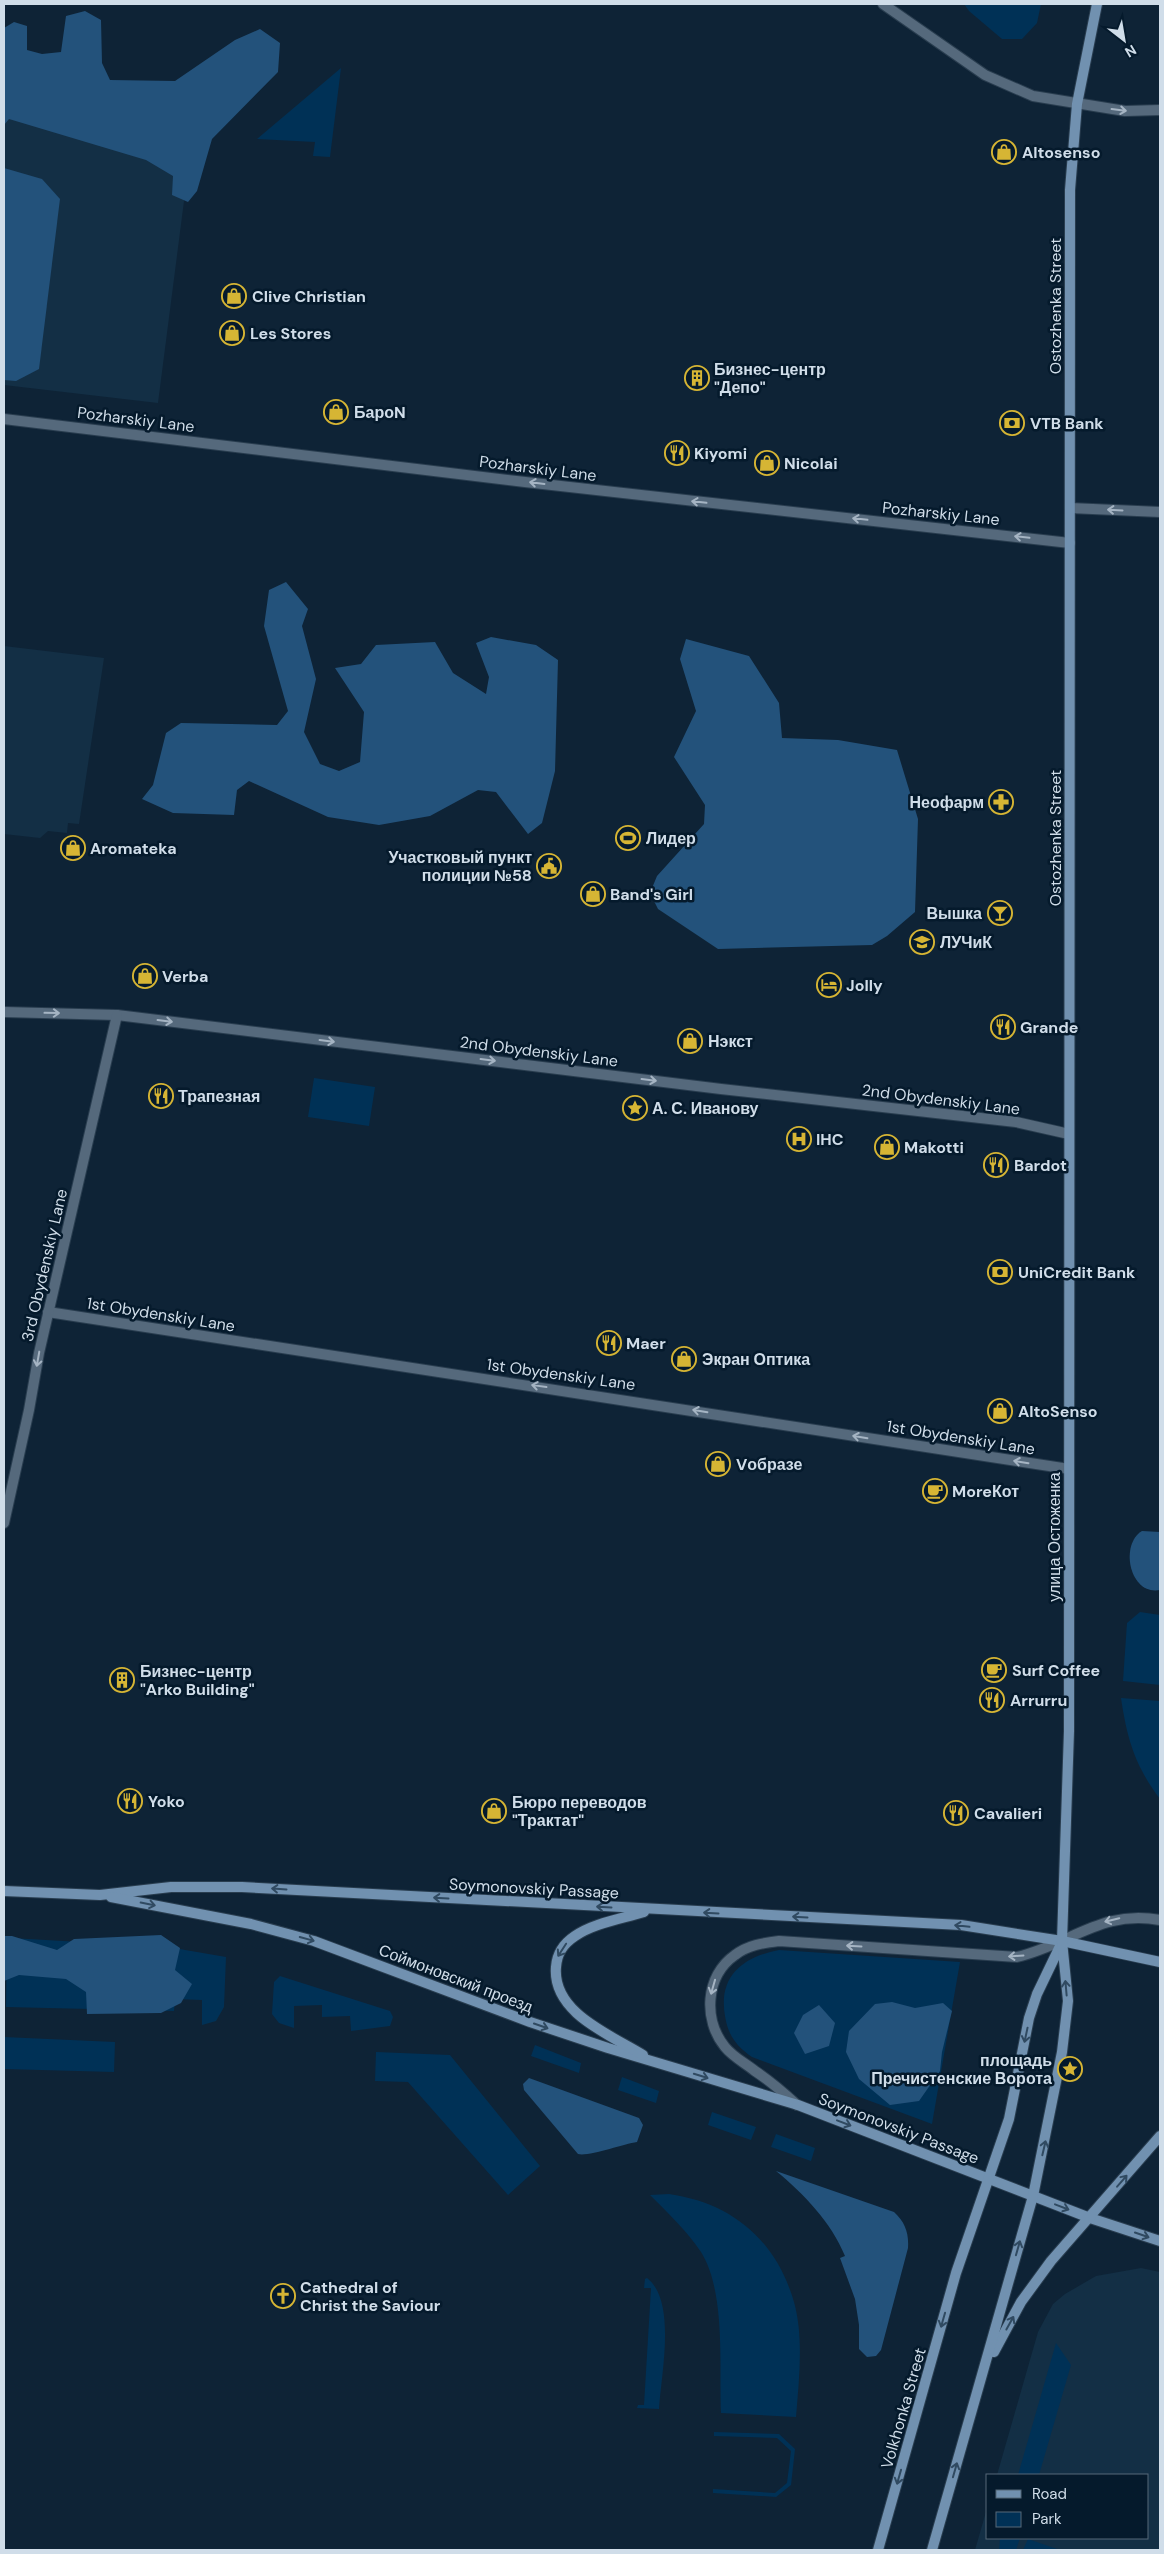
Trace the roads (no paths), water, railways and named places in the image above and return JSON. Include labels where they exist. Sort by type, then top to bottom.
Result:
[{"type":"main road","points":[[1077,104],[1097,4]]},
{"type":"main road","name":"Ostozhenka Street","points":[[1070,508],[1070,190],[1077,104]]},
{"type":"main road","points":[[1070,508],[1070,543]]},
{"type":"main road","name":"Ostozhenka Street","points":[[1069,1134],[1070,543]]},
{"type":"main road","name":"улица Остоженка","points":[[1062,1941],[1069,1731],[1069,1134]]},
{"type":"main road","name":"Soymonovskiy Passage","points":[[4,1891],[100,1895],[171,1887],[242,1887],[961,1925],[1062,1941]]},
{"type":"main road","name":"Соймоновский проезд","points":[[100,1895],[251,1924],[314,1941],[530,2022],[798,2105]]},
{"type":"main road","points":[[652,1910],[589,1929],[576,1936],[561,1947],[556,1960],[555,1976],[566,2002],[578,2015],[655,2062]]},
{"type":"main road","points":[[1062,1941],[1160,1962]]},
{"type":"main road","points":[[878,2550],[956,2273],[1009,2119],[1034,2002],[1062,1941]]},
{"type":"main road","points":[[932,2550],[1033,2196],[1048,2130],[1066,2026],[1068,2001],[1062,1941]]},
{"type":"main road","name":"Soymonovskiy Passage","points":[[798,2105],[989,2179]]},
{"type":"main road","points":[[986,2366],[1021,2302],[1051,2261],[1160,2136]]},
{"type":"main road","points":[[989,2179],[1090,2218],[1160,2241]]},
{"type":"street","points":[[883,4],[984,76],[1033,96],[1125,111],[1160,110]]},
{"type":"street","name":"Pozharskiy Lane","points":[[4,419],[607,491],[1070,543]]},
{"type":"street","points":[[1070,508],[1160,512]]},
{"type":"street","name":"2nd Obydenskiy Lane","points":[[4,1012],[117,1015],[721,1089],[1016,1122],[1069,1134]]},
{"type":"street","name":"3rd Obydenskiy Lane","points":[[4,1523],[48,1312],[117,1015]]},
{"type":"street","name":"1st Obydenskiy Lane","points":[[48,1312],[1069,1469]]},
{"type":"street","points":[[798,2105],[775,2085],[738,2060],[716,2036],[711,2022],[710,2004],[712,1987],[720,1970],[735,1955],[756,1944],[779,1941],[1017,1957],[1040,1951],[1110,1920],[1136,1916],[1160,1920]]},
{"type":"place","name":"Altosenso","points":[[1004,152]]},
{"type":"place","name":"Clive Christian","points":[[234,296]]},
{"type":"place","name":"Les Stores","points":[[232,333]]},
{"type":"place","name":"Бизнес-центр \"Депо\"","points":[[697,378]]},
{"type":"place","name":"БароN","points":[[336,412]]},
{"type":"place","name":"VTB Bank","points":[[1012,423]]},
{"type":"place","name":"Kiyomi","points":[[677,453]]},
{"type":"place","name":"Nicolai","points":[[767,463]]},
{"type":"place","name":"Неофарм","points":[[1001,802]]},
{"type":"place","name":"Лидер","points":[[628,838]]},
{"type":"place","name":"Aromateka","points":[[73,848]]},
{"type":"place","name":"Участковый пункт полиции №58","points":[[549,866]]},
{"type":"place","name":"Band's Girl","points":[[593,894]]},
{"type":"place","name":"Вышка","points":[[1000,913]]},
{"type":"place","name":"ЛУЧиК","points":[[922,942]]},
{"type":"place","name":"Verba","points":[[145,976]]},
{"type":"place","name":"Jolly","points":[[829,985]]},
{"type":"place","name":"Grande","points":[[1003,1027]]},
{"type":"place","name":"Нэкст","points":[[690,1041]]},
{"type":"place","name":"Трапезная","points":[[161,1096]]},
{"type":"place","name":"А. С. Иванову","points":[[635,1108]]},
{"type":"place","name":"IHC","points":[[799,1139]]},
{"type":"place","name":"Makotti","points":[[887,1147]]},
{"type":"place","name":"Bardot","points":[[996,1165]]},
{"type":"place","name":"UniCredit Bank","points":[[1000,1272]]},
{"type":"place","name":"Maer","points":[[609,1343]]},
{"type":"place","name":"Экран Оптика","points":[[684,1359]]},
{"type":"place","name":"AltoSenso","points":[[1000,1411]]},
{"type":"place","name":"Vобразе","points":[[718,1464]]},
{"type":"place","name":"MoreКот","points":[[935,1491]]},
{"type":"place","name":"Surf Coffee","points":[[994,1670]]},
{"type":"place","name":"Бизнес-центр \"Arko Building\"","points":[[122,1680]]},
{"type":"place","name":"Arrurru","points":[[992,1700]]},
{"type":"place","name":"Yoko","points":[[130,1801]]},
{"type":"place","name":"Бюро переводов \"Трактат\"","points":[[494,1811]]},
{"type":"place","name":"Cavalieri","points":[[956,1813]]},
{"type":"place","name":"площадь Пречистенские Ворота","points":[[1070,2069]]},
{"type":"place","name":"Cathedral of Christ the Saviour","points":[[283,2296]]}]
